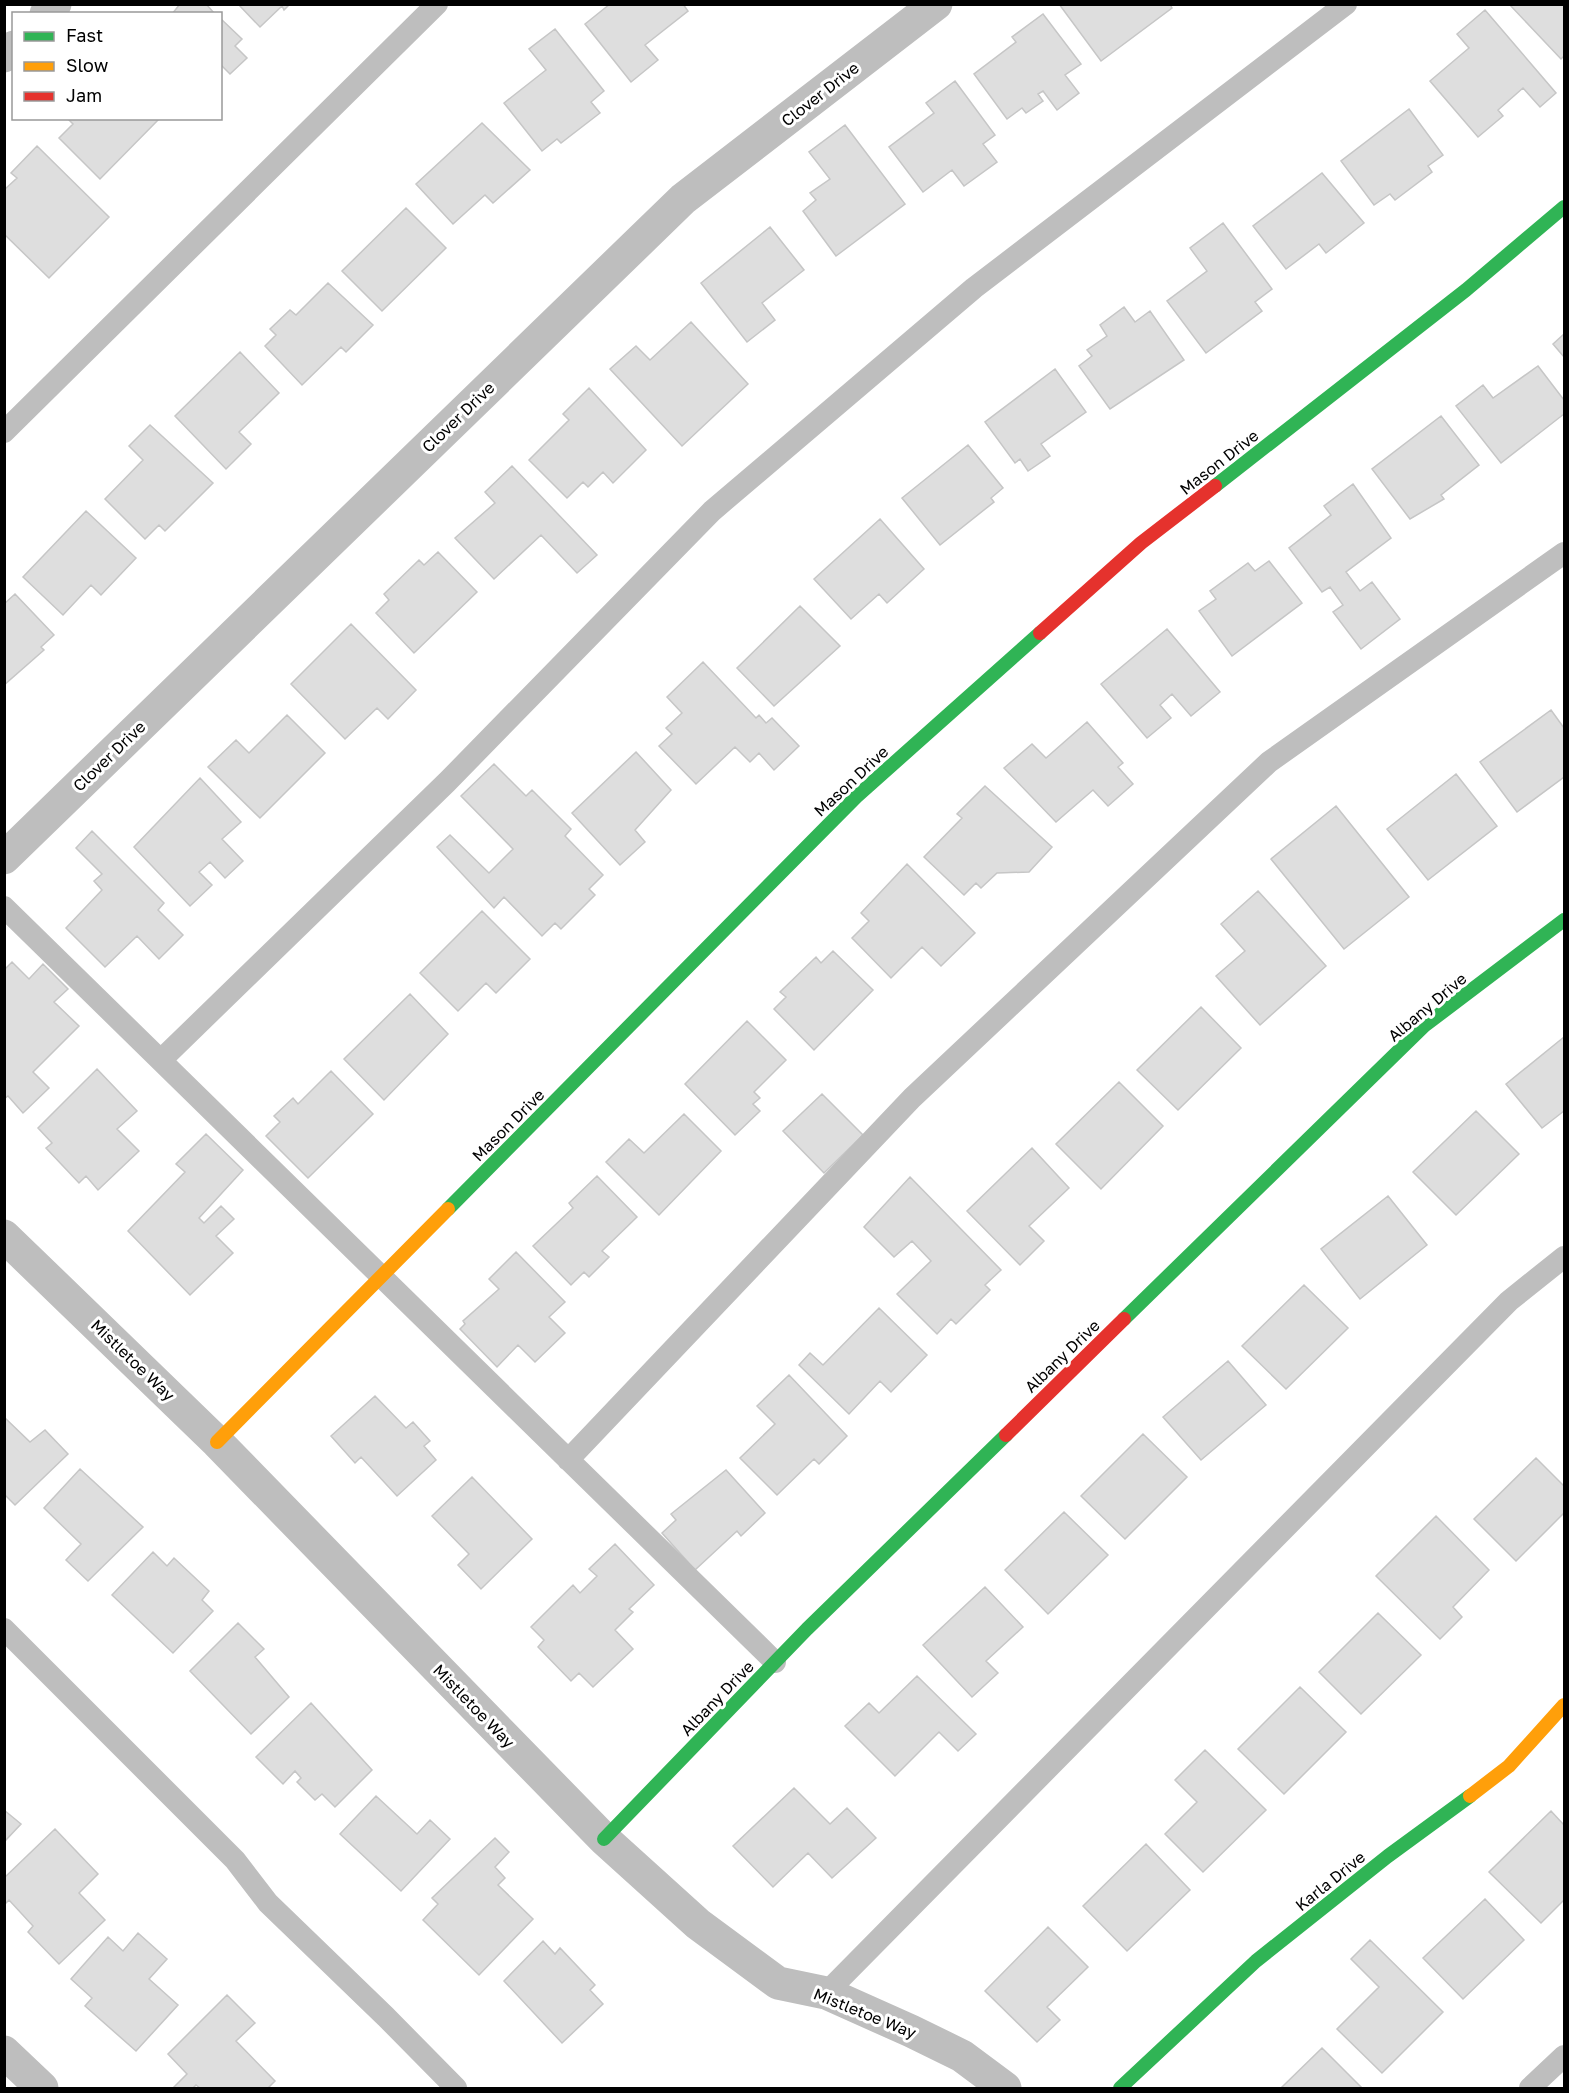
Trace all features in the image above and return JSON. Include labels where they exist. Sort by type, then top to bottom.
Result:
[{"type":"street","name":"Clover Drive","points":[[4,858],[683,199],[936,4]]},
{"type":"street","name":"Mason Drive","points":[[217,1442],[856,797],[1142,543],[1466,290],[1564,207]]},
{"type":"street","name":"Albany Drive","points":[[604,1839],[775,1662],[1424,1026],[1564,920]]},
{"type":"street","name":"Mistletoe Way","points":[[4,1236],[217,1442],[604,1839],[698,1924],[778,1983],[826,1993],[962,2056],[1005,2088]]},
{"type":"street","name":"Karla Drive","points":[[1120,2088],[1256,1961],[1388,1856],[1509,1766],[1564,1705]]},
{"type":"street","points":[[4,2052],[42,2088]]},
{"type":"lane","points":[[4,432],[437,4]]},
{"type":"lane","points":[[161,1060],[447,782],[712,511],[974,288],[1346,4]]},
{"type":"lane","points":[[568,1460],[912,1098],[1269,762],[1564,553]]},
{"type":"lane","points":[[4,907],[775,1662]]},
{"type":"lane","points":[[826,1993],[1509,1301],[1564,1257]]},
{"type":"lane","points":[[4,1629],[235,1860],[268,1903],[456,2088]]},
{"type":"lane","points":[[1530,2088],[1564,2056]]},
{"type":"building","points":[[180,4],[206,4],[213,12],[174,12]]},
{"type":"building","points":[[238,4],[290,4],[284,10],[282,6],[260,27]]},
{"type":"building","points":[[610,4],[683,4],[688,11],[645,45],[658,60],[631,82],[585,24]]},
{"type":"building","points":[[1059,4],[1170,4],[1172,8],[1101,61]]},
{"type":"building","points":[[1509,4],[1564,4],[1564,56],[1561,59]]},
{"type":"building","points":[[1485,10],[1556,93],[1540,107],[1523,88],[1498,110],[1503,116],[1478,137],[1430,81],[1469,48],[1457,34]]},
{"type":"building","points":[[1043,14],[1081,64],[1065,75],[1079,93],[1057,110],[1043,91],[1038,94],[1043,101],[1026,113],[1022,108],[1007,119],[974,74],[1016,42],[1012,37]]},
{"type":"building","points":[[222,20],[242,39],[235,46],[247,58],[230,74],[222,66]]},
{"type":"building","points":[[555,29],[604,91],[591,102],[600,113],[561,143],[557,139],[542,151],[504,103],[546,70],[529,49]]},
{"type":"building","points":[[955,81],[995,135],[983,144],[997,162],[964,186],[952,170],[923,192],[889,147],[934,113],[926,103]]},
{"type":"building","points":[[1409,109],[1443,155],[1428,166],[1432,172],[1395,200],[1390,194],[1374,205],[1341,161]]},
{"type":"building","points":[[69,120],[158,120],[100,179],[59,138],[73,124]]},
{"type":"building","points":[[482,123],[530,170],[493,203],[485,195],[453,224],[416,184]]},
{"type":"building","points":[[845,125],[905,204],[836,256],[803,211],[816,200],[810,193],[830,179],[809,152]]},
{"type":"building","points":[[37,146],[109,217],[49,278],[4,234],[4,190],[17,178],[11,173]]},
{"type":"building","points":[[1322,173],[1364,223],[1326,253],[1319,244],[1286,269],[1253,226]]},
{"type":"building","points":[[406,208],[446,248],[382,311],[342,271]]},
{"type":"building","points":[[1223,223],[1272,289],[1255,302],[1262,311],[1206,353],[1167,301],[1207,271],[1190,248]]},
{"type":"building","points":[[770,227],[804,270],[762,303],[775,320],[747,342],[701,283]]},
{"type":"building","points":[[328,283],[373,325],[346,352],[341,347],[302,385],[265,346],[276,335],[270,329],[290,310],[296,315]]},
{"type":"building","points":[[1124,307],[1135,322],[1150,311],[1184,360],[1110,409],[1079,366],[1092,356],[1087,350],[1107,336],[1100,325]]},
{"type":"building","points":[[691,322],[748,384],[682,446],[610,369],[636,346],[650,360]]},
{"type":"building","points":[[1564,334],[1564,357],[1553,344]]},
{"type":"building","points":[[240,352],[279,393],[239,432],[251,444],[226,469],[175,416]]},
{"type":"building","points":[[1538,366],[1564,400],[1564,414],[1501,463],[1456,406],[1483,385],[1493,398]]},
{"type":"building","points":[[1055,369],[1086,412],[1041,444],[1050,456],[1028,471],[1020,459],[1015,463],[985,422]]},
{"type":"building","points":[[589,388],[646,450],[613,483],[603,472],[588,487],[583,482],[567,498],[529,460],[569,420],[563,414]]},
{"type":"building","points":[[1441,416],[1479,465],[1441,495],[1444,499],[1410,519],[1372,469]]},
{"type":"building","points":[[150,425],[213,483],[165,531],[159,525],[145,539],[105,499],[143,460],[129,446]]},
{"type":"building","points":[[968,445],[1003,488],[991,498],[994,502],[940,545],[902,498]]},
{"type":"building","points":[[512,466],[597,555],[577,573],[541,535],[494,579],[455,538],[495,503],[485,492]]},
{"type":"building","points":[[1353,484],[1391,538],[1346,572],[1360,591],[1372,582],[1400,619],[1361,649],[1333,612],[1343,605],[1330,587],[1322,592],[1289,548],[1331,515],[1324,506]]},
{"type":"building","points":[[86,511],[136,558],[101,595],[91,585],[63,615],[23,577]]},
{"type":"building","points":[[880,519],[924,569],[887,603],[879,594],[851,619],[814,579]]},
{"type":"building","points":[[438,552],[477,592],[414,653],[376,613],[389,600],[384,594],[419,560],[424,565]]},
{"type":"building","points":[[1269,561],[1302,603],[1232,656],[1199,611],[1216,599],[1210,591],[1248,563],[1255,571]]},
{"type":"building","points":[[15,594],[54,635],[41,647],[44,650],[4,685],[4,604]]},
{"type":"building","points":[[800,606],[840,646],[774,706],[737,668]]},
{"type":"building","points":[[351,624],[416,690],[388,719],[377,708],[345,739],[291,684]]},
{"type":"building","points":[[1167,629],[1220,692],[1191,716],[1172,694],[1160,705],[1171,718],[1147,738],[1101,684]]},
{"type":"building","points":[[703,662],[756,718],[759,715],[766,723],[772,718],[799,746],[774,770],[759,753],[750,762],[735,747],[696,784],[659,746],[672,734],[666,728],[682,713],[667,697]]},
{"type":"building","points":[[1551,710],[1564,728],[1564,777],[1517,812],[1480,762]]},
{"type":"building","points":[[287,715],[325,753],[260,818],[208,767],[236,740],[249,753]]},
{"type":"building","points":[[1087,722],[1123,763],[1118,767],[1133,784],[1108,806],[1093,790],[1056,822],[1004,768],[1032,744],[1046,758]]},
{"type":"building","points":[[636,752],[671,790],[635,830],[645,842],[620,865],[572,813]]},
{"type":"building","points":[[494,764],[526,796],[532,790],[571,829],[565,836],[603,875],[589,889],[595,895],[561,929],[555,923],[542,936],[504,897],[494,908],[437,847],[450,835],[489,873],[513,849],[461,796]]},
{"type":"building","points":[[1456,774],[1497,826],[1428,880],[1387,829]]},
{"type":"building","points":[[200,778],[241,822],[222,839],[243,861],[225,878],[210,862],[199,872],[212,885],[190,906],[134,847]]},
{"type":"building","points":[[985,786],[1052,847],[1029,872],[997,873],[981,888],[976,883],[964,895],[924,857],[962,818],[957,814]]},
{"type":"building","points":[[1336,806],[1409,897],[1344,949],[1271,859]]},
{"type":"building","points":[[92,831],[164,903],[158,910],[183,935],[159,959],[137,936],[105,967],[66,928],[102,890],[94,881],[102,874],[76,848]]},
{"type":"building","points":[[907,864],[975,933],[941,966],[922,947],[891,978],[852,938],[869,921],[861,913]]},
{"type":"building","points":[[1258,891],[1326,966],[1260,1025],[1216,976],[1245,951],[1221,924]]},
{"type":"building","points":[[482,911],[530,959],[496,993],[486,983],[458,1011],[420,973]]},
{"type":"building","points":[[833,951],[873,990],[814,1050],[774,1009],[786,997],[780,992],[816,957],[821,963]]},
{"type":"building","points":[[12,962],[29,979],[43,964],[68,989],[54,1002],[79,1026],[33,1072],[49,1088],[23,1113],[8,1096],[4,1099],[4,970]]},
{"type":"building","points":[[410,994],[448,1034],[384,1100],[344,1059]]},
{"type":"building","points":[[1201,1007],[1241,1048],[1178,1110],[1137,1070]]},
{"type":"building","points":[[747,1021],[786,1060],[754,1092],[760,1098],[753,1104],[760,1111],[735,1135],[685,1084]]},
{"type":"building","points":[[1564,1037],[1564,1111],[1542,1128],[1506,1084]]},
{"type":"building","points":[[97,1069],[137,1111],[117,1129],[139,1151],[98,1190],[86,1176],[79,1183],[46,1148],[52,1143],[38,1128]]},
{"type":"building","points":[[331,1071],[373,1114],[308,1178],[266,1136],[280,1122],[274,1116],[293,1098],[298,1104]]},
{"type":"building","points":[[1119,1082],[1163,1126],[1101,1189],[1056,1144]]},
{"type":"building","points":[[822,1094],[863,1135],[824,1173],[783,1131]]},
{"type":"building","points":[[1476,1111],[1519,1154],[1456,1215],[1413,1172]]},
{"type":"building","points":[[684,1114],[721,1151],[659,1215],[606,1162],[629,1139],[644,1153]]},
{"type":"building","points":[[206,1134],[243,1170],[199,1218],[204,1223],[221,1206],[234,1219],[216,1236],[233,1253],[190,1295],[128,1231],[185,1172],[176,1164]]},
{"type":"building","points":[[1032,1148],[1069,1188],[1029,1226],[1044,1241],[1020,1265],[967,1211]]},
{"type":"building","points":[[597,1176],[637,1217],[602,1251],[609,1257],[589,1277],[584,1272],[571,1285],[533,1246],[573,1208],[569,1203]]},
{"type":"building","points":[[910,1177],[1001,1270],[985,1285],[990,1290],[956,1324],[951,1319],[937,1334],[897,1294],[931,1261],[912,1241],[894,1257],[864,1227]]},
{"type":"building","points":[[1388,1196],[1427,1245],[1360,1299],[1321,1249]]},
{"type":"building","points":[[516,1252],[565,1302],[549,1317],[565,1333],[535,1362],[518,1345],[497,1367],[460,1329],[465,1324],[463,1321],[499,1289],[489,1279]]},
{"type":"building","points":[[1304,1285],[1348,1328],[1286,1389],[1242,1346]]},
{"type":"building","points":[[879,1308],[927,1355],[891,1392],[880,1381],[849,1414],[799,1365],[810,1353],[823,1365]]},
{"type":"building","points":[[1228,1361],[1266,1405],[1201,1460],[1163,1417]]},
{"type":"building","points":[[789,1375],[847,1436],[819,1464],[814,1459],[777,1495],[740,1458],[775,1424],[757,1406]]},
{"type":"building","points":[[375,1396],[406,1428],[413,1422],[430,1441],[424,1446],[436,1460],[397,1496],[361,1457],[355,1463],[331,1436]]},
{"type":"building","points":[[4,1417],[30,1442],[45,1430],[68,1454],[15,1505],[4,1494]]},
{"type":"building","points":[[1143,1434],[1187,1477],[1125,1539],[1081,1496]]},
{"type":"building","points":[[1536,1458],[1564,1486],[1564,1513],[1516,1561],[1474,1519]]},
{"type":"building","points":[[80,1469],[143,1527],[88,1581],[66,1560],[81,1544],[44,1508]]},
{"type":"building","points":[[726,1470],[765,1513],[741,1536],[737,1531],[695,1570],[662,1533],[676,1520],[671,1514]]},
{"type":"building","points":[[472,1477],[532,1539],[481,1589],[458,1565],[469,1554],[432,1516]]},
{"type":"building","points":[[1064,1512],[1108,1555],[1048,1614],[1005,1570]]},
{"type":"building","points":[[1436,1516],[1489,1570],[1453,1607],[1462,1617],[1440,1639],[1376,1576]]},
{"type":"building","points":[[615,1544],[654,1585],[629,1609],[633,1612],[615,1630],[633,1649],[593,1687],[579,1673],[571,1681],[538,1647],[544,1640],[531,1627],[573,1585],[580,1593],[597,1576],[589,1569]]},
{"type":"building","points":[[153,1552],[167,1566],[174,1558],[209,1591],[202,1600],[213,1611],[173,1653],[112,1595]]},
{"type":"building","points":[[985,1587],[1023,1627],[986,1661],[998,1673],[972,1697],[923,1645]]},
{"type":"building","points":[[1378,1613],[1421,1655],[1361,1714],[1319,1672]]},
{"type":"building","points":[[238,1623],[264,1649],[255,1657],[289,1697],[251,1734],[190,1671]]},
{"type":"building","points":[[917,1676],[976,1734],[958,1751],[939,1732],[895,1776],[845,1726],[869,1703],[879,1713]]},
{"type":"building","points":[[1300,1687],[1346,1732],[1284,1794],[1238,1749]]},
{"type":"building","points":[[311,1703],[372,1770],[335,1807],[322,1794],[315,1800],[297,1782],[301,1778],[295,1771],[283,1784],[256,1757]]},
{"type":"building","points":[[1205,1750],[1266,1810],[1203,1872],[1165,1834],[1197,1802],[1175,1780]]},
{"type":"building","points":[[794,1788],[830,1824],[847,1808],[876,1838],[832,1878],[808,1853],[773,1887],[733,1846]]},
{"type":"building","points":[[376,1796],[417,1834],[430,1820],[450,1839],[401,1891],[340,1834]]},
{"type":"building","points":[[4,1810],[21,1824],[4,1842]]},
{"type":"building","points":[[1551,1811],[1564,1825],[1564,1900],[1541,1923],[1489,1872]]},
{"type":"building","points":[[55,1829],[98,1874],[79,1893],[105,1920],[59,1964],[28,1932],[33,1926],[9,1900],[4,1905],[4,1878]]},
{"type":"building","points":[[495,1838],[509,1852],[495,1867],[505,1878],[498,1885],[533,1919],[479,1975],[423,1920],[438,1904],[432,1898]]},
{"type":"building","points":[[1146,1844],[1190,1890],[1127,1951],[1083,1906]]},
{"type":"building","points":[[1485,1899],[1524,1940],[1463,1999],[1423,1958]]},
{"type":"building","points":[[1048,1927],[1088,1967],[1047,2007],[1060,2020],[1037,2042],[985,1991]]},
{"type":"building","points":[[138,1933],[167,1959],[149,1979],[178,2005],[136,2051],[85,2006],[92,1998],[71,1979],[108,1937],[123,1951]]},
{"type":"building","points":[[1370,1940],[1443,2012],[1382,2073],[1337,2029],[1379,1987],[1351,1959]]},
{"type":"building","points":[[543,1941],[555,1954],[560,1948],[595,1985],[590,1990],[603,2004],[562,2043],[504,1981]]},
{"type":"building","points":[[227,1995],[255,2023],[236,2041],[275,2081],[268,2088],[200,2088],[196,2085],[193,2088],[173,2088],[187,2074],[168,2054]]},
{"type":"building","points":[[1322,2048],[1362,2088],[1281,2088]]},
{"type":"traffic: fast","points":[[1215,486],[1466,290],[1564,207]]},
{"type":"traffic: fast","points":[[448,1209],[856,797],[1040,633]]},
{"type":"traffic: fast","points":[[1124,1319],[1424,1026],[1564,920]]},
{"type":"traffic: fast","points":[[604,1839],[807,1629],[1006,1435]]},
{"type":"traffic: fast","points":[[1120,2088],[1256,1961],[1388,1856],[1470,1796]]},
{"type":"traffic: slow","points":[[217,1442],[448,1209]]},
{"type":"traffic: slow","points":[[1470,1796],[1509,1766],[1564,1705]]},
{"type":"traffic: jam","points":[[1040,633],[1141,543],[1215,486]]},
{"type":"traffic: jam","points":[[1006,1435],[1124,1319]]}]
